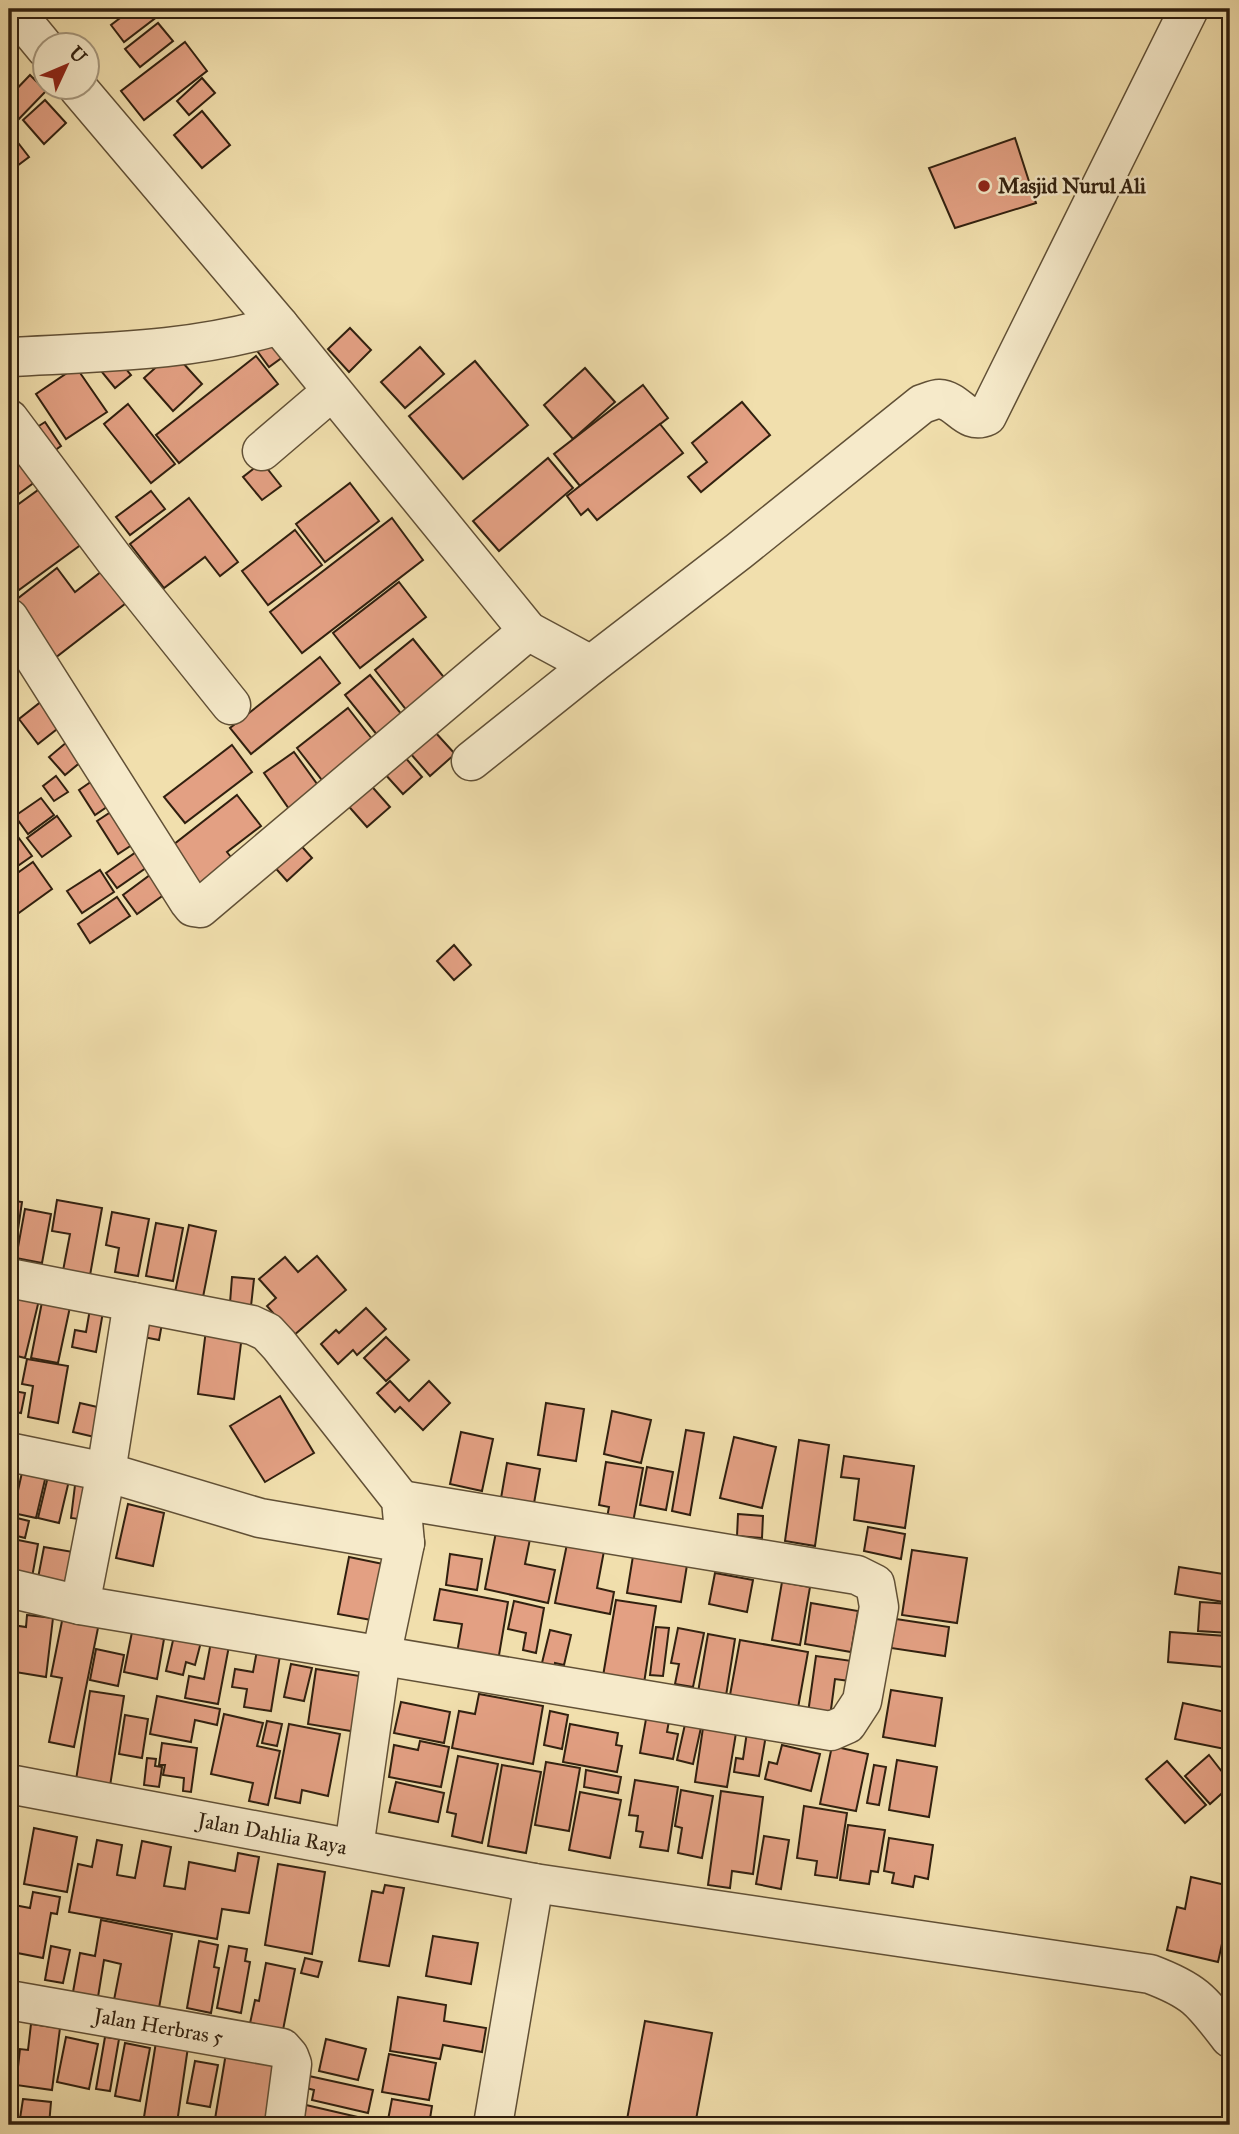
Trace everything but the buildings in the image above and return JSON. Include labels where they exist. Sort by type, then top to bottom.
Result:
[{"type":"street","points":[[13,9],[32,32]]},
{"type":"street","points":[[471,761],[922,404],[939,399],[954,405],[971,419],[987,416],[1189,9]]},
{"type":"street","points":[[90,102],[279,325],[528,631],[591,665]]},
{"type":"street","points":[[9,357],[180,347],[241,336],[279,325]]},
{"type":"street","points":[[262,451],[331,392]]},
{"type":"street","points":[[9,419],[114,559],[231,705]]},
{"type":"street","points":[[9,618],[189,902],[193,907],[200,908],[528,631]]},
{"type":"street","points":[[9,1278],[252,1325],[267,1332],[401,1500],[405,1543],[381,1657],[354,1848]]},
{"type":"street","points":[[80,1605],[106,1472],[133,1302]]},
{"type":"street","points":[[9,1452],[106,1472],[260,1518],[405,1543]]},
{"type":"street","points":[[9,1588],[80,1605],[831,1731],[847,1724],[862,1701],[879,1607],[875,1584],[857,1575],[401,1500]]},
{"type":"street","name":"Jalan Dahlia Raya","points":[[9,1784],[534,1883],[1150,1974],[1182,1986],[1204,2003],[1230,2038]]},
{"type":"street","points":[[493,2125],[534,1883]]},
{"type":"street","name":"Jalan Herbras 5","points":[[9,2000],[282,2048],[289,2056],[292,2074],[284,2125]]},
{"type":"place","name":"Masjid Nurul Ali","points":[[984,186]]}]
